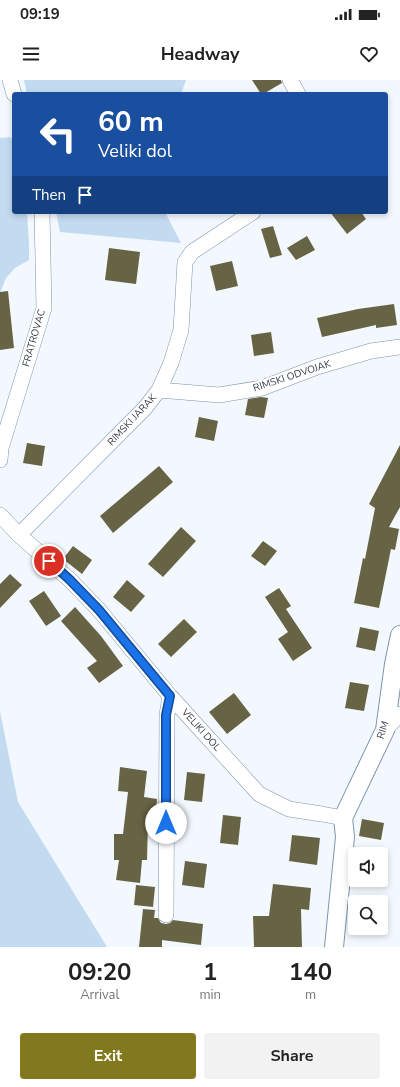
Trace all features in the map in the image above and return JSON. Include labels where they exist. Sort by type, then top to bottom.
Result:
[{"type":"street","points":[[10,80],[13,92]]},
{"type":"street","points":[[290,80],[297,92]]},
{"type":"street","name":"FRATROVAC","points":[[0,460],[1,448],[44,308],[42,214]]},
{"type":"street","name":"RIMSKI JARAK","points":[[19,535],[145,408],[159,390],[171,363],[181,330],[185,262],[192,252],[250,214]]},
{"type":"street","name":"RIMSKI ODVOJAK","points":[[159,390],[219,395],[262,388],[317,367],[371,351],[400,348]]},
{"type":"street","name":"VELIKI DOL","points":[[0,515],[19,535],[69,579],[99,610],[170,696],[259,794],[289,808],[343,818]]},
{"type":"street","name":"RIM","points":[[343,818],[385,730],[394,664],[400,635]]},
{"type":"street","points":[[166,915],[166,715],[170,696]]},
{"type":"street","points":[[385,730],[400,714]]},
{"type":"street","points":[[334,947],[344,837],[343,818]]},
{"type":"shaded area","points":[[24,80],[186,80],[182,92],[27,92]]},
{"type":"shaded area","points":[[11,137],[12,141],[12,214],[27,214],[29,260],[15,268],[6,278],[0,293],[0,138]]},
{"type":"shaded area","points":[[56,214],[166,214],[181,243],[60,232]]},
{"type":"shaded area","points":[[0,711],[18,802],[107,947],[0,947]]},
{"type":"building","points":[[252,80],[281,80],[282,83],[266,92],[260,92]]},
{"type":"building","points":[[332,214],[362,214],[366,219],[347,234]]},
{"type":"building","points":[[273,226],[282,255],[270,258],[261,229]]},
{"type":"building","points":[[307,236],[315,250],[296,260],[287,248]]},
{"type":"building","points":[[109,248],[140,252],[136,284],[105,280]]},
{"type":"building","points":[[232,261],[238,286],[216,291],[210,266]]},
{"type":"building","points":[[8,291],[14,348],[0,350],[0,292]]},
{"type":"building","points":[[394,304],[397,325],[376,328],[376,325],[322,337],[317,318],[358,309]]},
{"type":"building","points":[[271,332],[274,353],[254,356],[251,335]]},
{"type":"building","points":[[261,397],[268,398],[264,418],[245,415],[248,399]]},
{"type":"building","points":[[199,417],[218,421],[214,441],[195,437]]},
{"type":"building","points":[[27,443],[45,446],[42,466],[23,463]]},
{"type":"building","points":[[400,445],[400,507],[389,527],[399,529],[395,550],[391,549],[379,608],[354,603],[363,558],[365,559],[375,508],[369,504]]},
{"type":"building","points":[[159,466],[173,482],[113,533],[100,516]]},
{"type":"building","points":[[181,527],[196,541],[163,577],[148,564]]},
{"type":"building","points":[[263,541],[277,551],[265,566],[251,556]]},
{"type":"building","points":[[73,546],[92,560],[82,574],[63,559]]},
{"type":"building","points":[[10,574],[22,585],[0,608],[0,584]]},
{"type":"building","points":[[127,580],[145,596],[131,612],[113,597]]},
{"type":"building","points":[[279,588],[291,606],[286,609],[312,648],[293,661],[278,639],[288,632],[265,597]]},
{"type":"building","points":[[44,591],[61,616],[46,626],[29,601]]},
{"type":"building","points":[[75,607],[101,636],[123,666],[99,683],[87,668],[97,661],[61,621]]},
{"type":"building","points":[[184,619],[197,632],[171,657],[158,644]]},
{"type":"building","points":[[360,627],[379,631],[375,651],[356,647]]},
{"type":"building","points":[[350,682],[369,685],[364,711],[345,708]]},
{"type":"building","points":[[234,693],[251,715],[227,734],[209,712]]},
{"type":"building","points":[[120,767],[147,771],[144,797],[157,799],[155,822],[148,821],[147,860],[142,860],[140,883],[116,880],[119,860],[114,860],[114,834],[123,834],[128,792],[118,791]]},
{"type":"building","points":[[187,772],[205,774],[202,802],[184,800]]},
{"type":"building","points":[[223,815],[241,817],[238,845],[220,843]]},
{"type":"building","points":[[362,819],[384,823],[381,840],[359,836]]},
{"type":"building","points":[[292,835],[320,838],[317,865],[289,861]]},
{"type":"building","points":[[185,861],[207,864],[204,888],[182,885]]},
{"type":"building","points":[[273,884],[311,888],[309,910],[301,909],[302,947],[254,947],[253,916],[269,916]]},
{"type":"building","points":[[136,885],[155,887],[153,907],[134,905]]},
{"type":"building","points":[[143,909],[155,910],[154,918],[158,918],[161,923],[170,923],[173,920],[203,924],[201,945],[162,940],[162,947],[139,947]]},
{"type":"route","points":[[49,561],[99,610],[170,696],[166,715],[166,823]]}]
